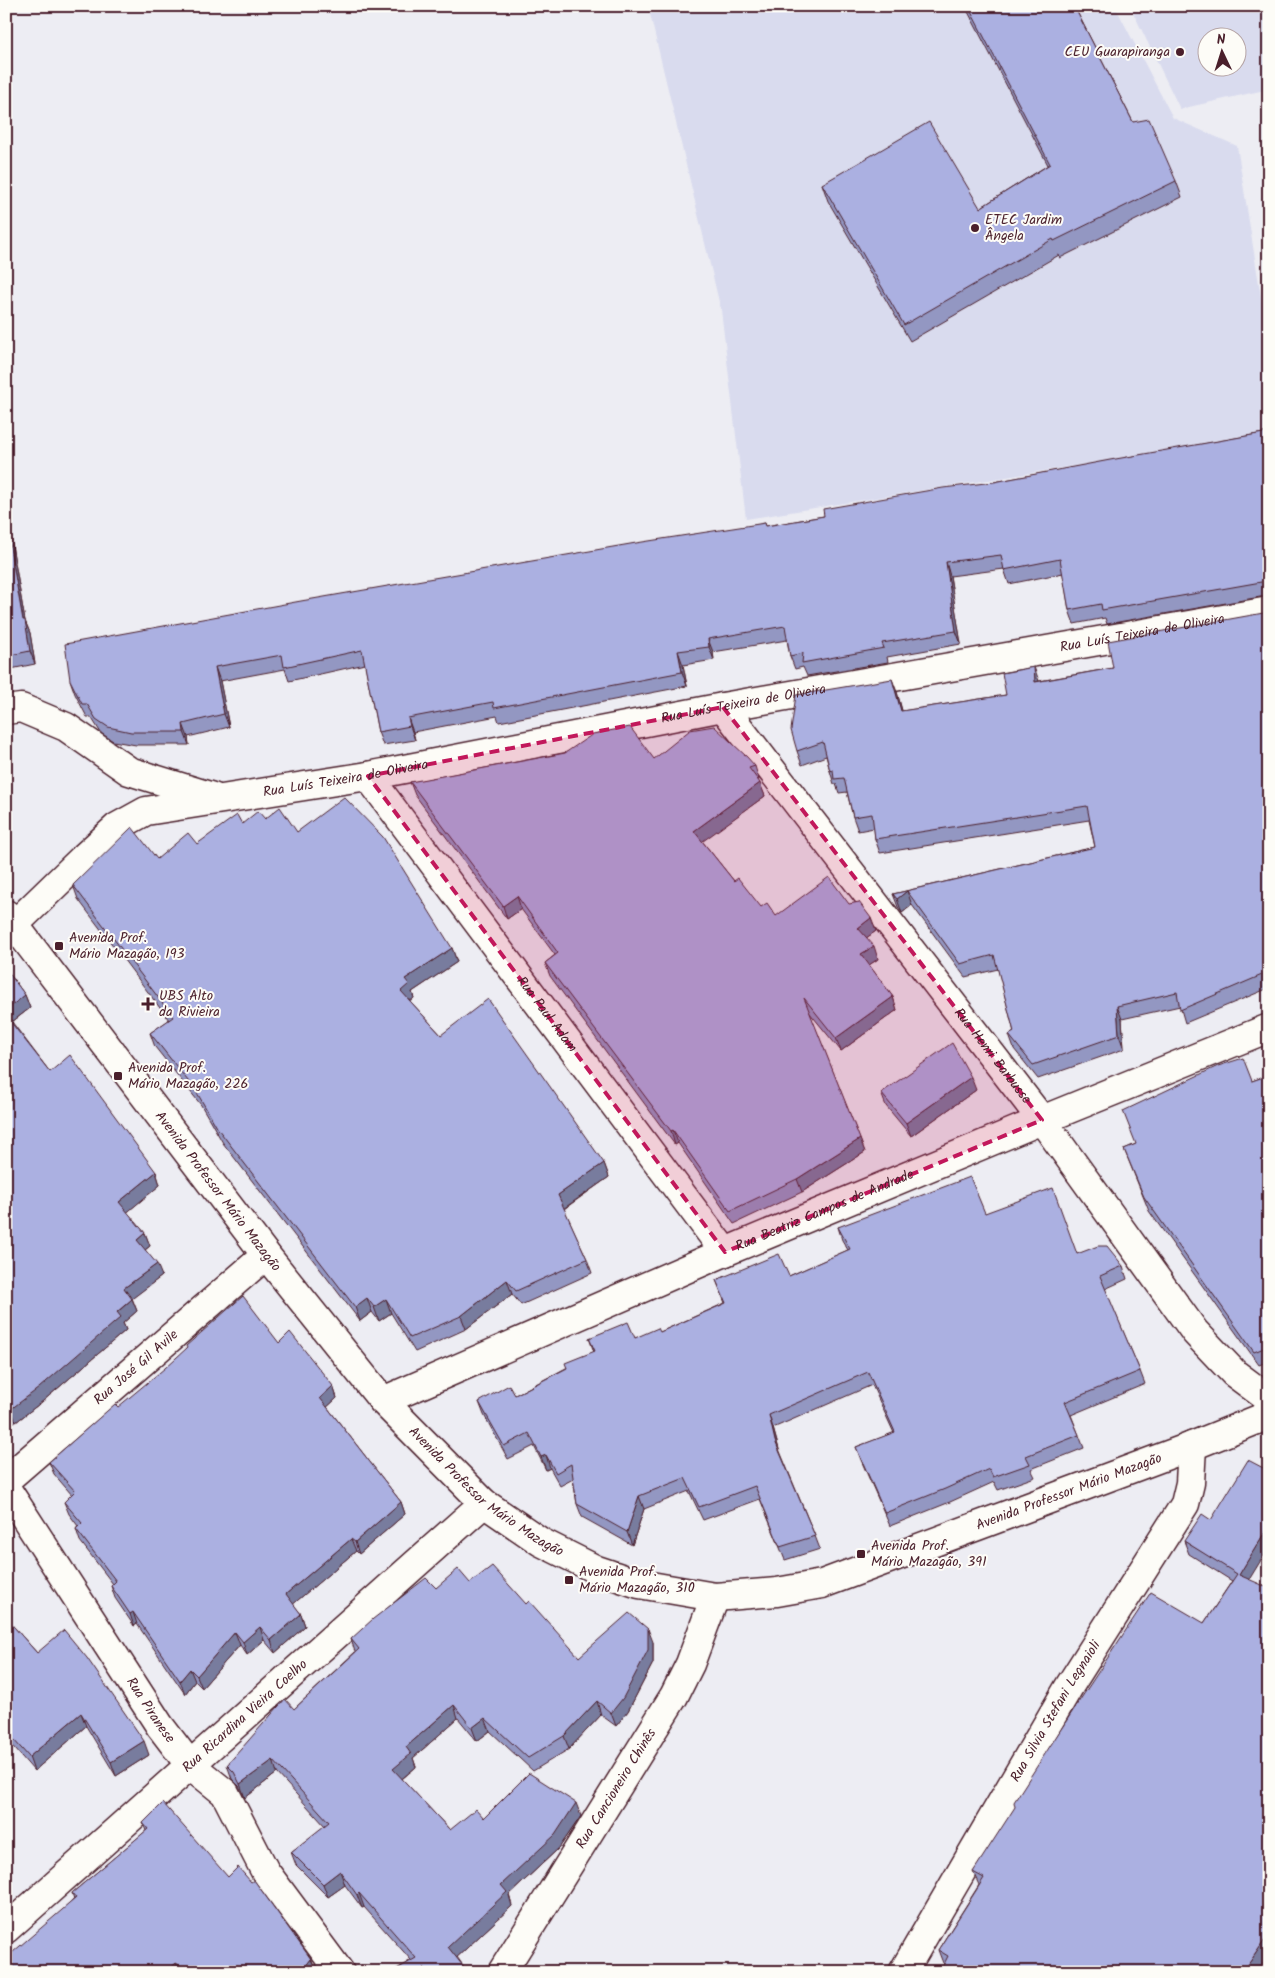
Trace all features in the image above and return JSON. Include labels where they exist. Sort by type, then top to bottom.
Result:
[{"type":"street","name":"Rua Luís Teixeira de Oliveira","points":[[11,919],[118,827],[146,810],[368,776],[723,707],[1269,611]]},
{"type":"street","name":"Rua Henri Barbusse","points":[[723,707],[1042,1120],[1196,1332],[1234,1373],[1269,1399]]},
{"type":"street","name":"Rua Luís Teixeira de Oliveira","points":[[6,710],[21,708],[66,727],[129,771],[220,799]]},
{"type":"street","name":"Rua Paul Adam","points":[[368,776],[725,1252]]},
{"type":"street","name":"Avenida Professor Mário Mazagão","points":[[11,919],[266,1256],[383,1401],[484,1503],[541,1542],[597,1570],[639,1584],[715,1597],[777,1592],[822,1584],[1192,1446],[1269,1415]]},
{"type":"street","name":"Rua Beatriz Campos de Andrade","points":[[383,1401],[725,1252],[1269,1028]]},
{"type":"street","name":"Rua José Gil Avile","points":[[6,1480],[266,1256]]},
{"type":"street","name":"Rua Silvia Stefani Legnaioli","points":[[903,1972],[1070,1685],[1184,1504],[1190,1483],[1192,1446]]},
{"type":"street","name":"Rua Piranese","points":[[6,1488],[160,1726],[189,1764],[225,1793],[265,1871],[340,1972]]},
{"type":"street","name":"Rua Ricardina Vieira Coelho","points":[[6,1928],[484,1503]]},
{"type":"street","name":"Rua Cancioneiro Chinês","points":[[502,1972],[674,1696],[690,1664],[715,1597]]},
{"type":"highlighted area","points":[[723,707],[1042,1120],[725,1252],[368,776]]},
{"type":"shaded area","name":"ETEC Jardim Ângela","points":[[648,6],[1115,6],[1173,118],[1237,146],[1269,347],[1269,435],[746,519],[721,310]]},
{"type":"shaded area","name":"CEU Guarapiranga","points":[[1130,6],[1269,6],[1269,89],[1180,109]]},
{"type":"building","points":[[968,6],[1074,6],[1133,122],[1149,119],[1176,181],[1054,241],[1053,239],[904,325],[822,184],[929,122],[980,208],[1050,164]]},
{"type":"building","points":[[1269,432],[1269,583],[1261,582],[1102,610],[1101,604],[1069,610],[1060,559],[1004,570],[1001,555],[946,562],[956,631],[882,643],[884,648],[802,663],[803,653],[790,656],[785,626],[708,639],[709,647],[678,651],[682,672],[494,708],[493,702],[408,718],[410,726],[378,732],[362,650],[284,667],[282,655],[215,667],[224,714],[183,724],[184,732],[131,732],[108,727],[96,719],[87,704],[82,704],[70,680],[65,644],[636,543],[765,523],[766,526],[824,516],[823,509],[943,488],[994,482]]},
{"type":"building","points":[[6,525],[30,651],[6,656]]},
{"type":"building","points":[[1269,612],[1269,972],[1180,1010],[1177,992],[1117,1006],[1119,1035],[1033,1065],[1009,1035],[1014,1032],[994,955],[960,964],[907,891],[897,899],[893,894],[1095,847],[1087,806],[875,839],[872,814],[853,817],[844,778],[834,779],[833,770],[830,771],[823,742],[797,751],[791,730],[796,695],[892,679],[901,711],[1006,695],[1002,673],[1034,667],[1035,682],[1113,668],[1108,641]]},
{"type":"building","points":[[714,726],[755,766],[749,768],[760,783],[694,831],[734,881],[738,878],[761,907],[767,903],[776,916],[829,877],[849,904],[859,902],[871,918],[858,928],[874,946],[861,954],[893,997],[836,1038],[804,998],[860,1139],[797,1179],[730,1211],[673,1130],[671,1131],[545,963],[558,953],[517,896],[503,906],[410,782],[565,753],[593,734],[630,727],[654,759],[690,730]]},
{"type":"building","points":[[344,797],[383,837],[452,948],[405,979],[409,984],[401,991],[441,1035],[488,999],[604,1163],[558,1195],[587,1259],[516,1291],[507,1280],[461,1316],[410,1338],[386,1299],[374,1307],[367,1298],[355,1307],[218,1129],[196,1091],[150,1033],[173,1017],[73,885],[132,827],[157,859],[188,833],[197,844],[237,815],[242,824],[258,811],[265,819],[280,807],[297,832]]},
{"type":"building","points":[[6,969],[25,995],[6,1010]]},
{"type":"building","points":[[6,1016],[50,1072],[70,1055],[156,1172],[119,1202],[145,1233],[137,1240],[157,1264],[124,1288],[132,1299],[117,1312],[121,1317],[39,1388],[11,1409],[6,1409]]},
{"type":"building","points":[[952,1043],[971,1077],[906,1123],[881,1093]]},
{"type":"building","points":[[1243,1058],[1252,1081],[1269,1075],[1269,1346],[1254,1352],[1144,1197],[1124,1149],[1136,1144],[1123,1111],[1218,1066]]},
{"type":"building","points":[[970,1177],[985,1213],[1053,1188],[1077,1254],[1098,1246],[1107,1246],[1123,1266],[1100,1276],[1140,1371],[1065,1402],[1079,1435],[1026,1456],[1030,1464],[993,1477],[989,1469],[885,1513],[856,1447],[895,1432],[868,1372],[769,1415],[775,1441],[815,1536],[780,1547],[755,1486],[699,1507],[685,1478],[639,1496],[627,1532],[577,1504],[571,1464],[556,1473],[546,1455],[541,1457],[529,1433],[504,1446],[479,1402],[509,1385],[515,1395],[567,1368],[565,1363],[595,1351],[589,1338],[628,1322],[635,1338],[658,1328],[660,1332],[726,1303],[716,1280],[779,1254],[789,1276],[850,1249],[838,1227]]},
{"type":"building","points":[[243,1296],[279,1343],[290,1332],[333,1386],[320,1398],[401,1502],[355,1542],[351,1539],[286,1594],[301,1614],[271,1640],[260,1627],[243,1642],[235,1632],[197,1676],[190,1669],[180,1681],[133,1612],[130,1614],[111,1586],[116,1581],[76,1529],[82,1523],[64,1502],[75,1491],[49,1462],[115,1404],[118,1407],[165,1368],[187,1348],[186,1346]]},
{"type":"building","points":[[1248,1460],[1269,1471],[1269,1525],[1239,1575],[1269,1588],[1269,1934],[1243,1972],[1231,1972],[1222,1966],[1219,1972],[940,1972],[948,1956],[938,1950],[984,1878],[973,1872],[1015,1807],[1014,1802],[1151,1592],[1204,1623],[1237,1574],[1184,1541],[1202,1514],[1211,1520]]},
{"type":"building","points":[[492,1566],[526,1604],[529,1601],[579,1657],[629,1613],[648,1629],[648,1650],[623,1698],[611,1713],[597,1701],[564,1736],[528,1758],[485,1718],[472,1728],[454,1705],[406,1747],[411,1754],[393,1769],[450,1830],[476,1809],[484,1818],[529,1773],[576,1803],[555,1835],[501,1885],[507,1892],[448,1947],[467,1971],[429,1972],[423,1966],[428,1972],[392,1972],[416,1958],[359,1893],[357,1895],[340,1871],[323,1884],[291,1852],[329,1822],[273,1760],[240,1784],[234,1772],[227,1765],[285,1699],[294,1709],[359,1649],[351,1639],[373,1619],[426,1578],[436,1588],[458,1569],[470,1583]]},
{"type":"building","points":[[6,1618],[37,1653],[64,1630],[87,1658],[144,1741],[111,1762],[81,1713],[29,1757],[6,1731]]},
{"type":"building","points":[[163,1803],[228,1877],[238,1867],[251,1882],[254,1880],[311,1959],[305,1967],[308,1972],[190,1972],[176,1963],[166,1972],[6,1972],[6,1958],[76,1898],[72,1893],[148,1829],[143,1823]]},
{"type":"place","name":"CEU Guarapiranga","points":[[1180,52]]},
{"type":"place","name":"ETEC Jardim Ângela","points":[[975,228]]},
{"type":"place","name":"Avenida Prof. Mário Mazagão, 193","points":[[59,946]]},
{"type":"place","name":"UBS Alto da Rivieira","points":[[148,1004]]},
{"type":"place","name":"Avenida Prof. Mário Mazagão, 226","points":[[118,1076]]},
{"type":"place","name":"Avenida Prof. Mário Mazagão, 391","points":[[861,1554]]},
{"type":"place","name":"Avenida Prof. Mário Mazagão, 310","points":[[569,1580]]}]
